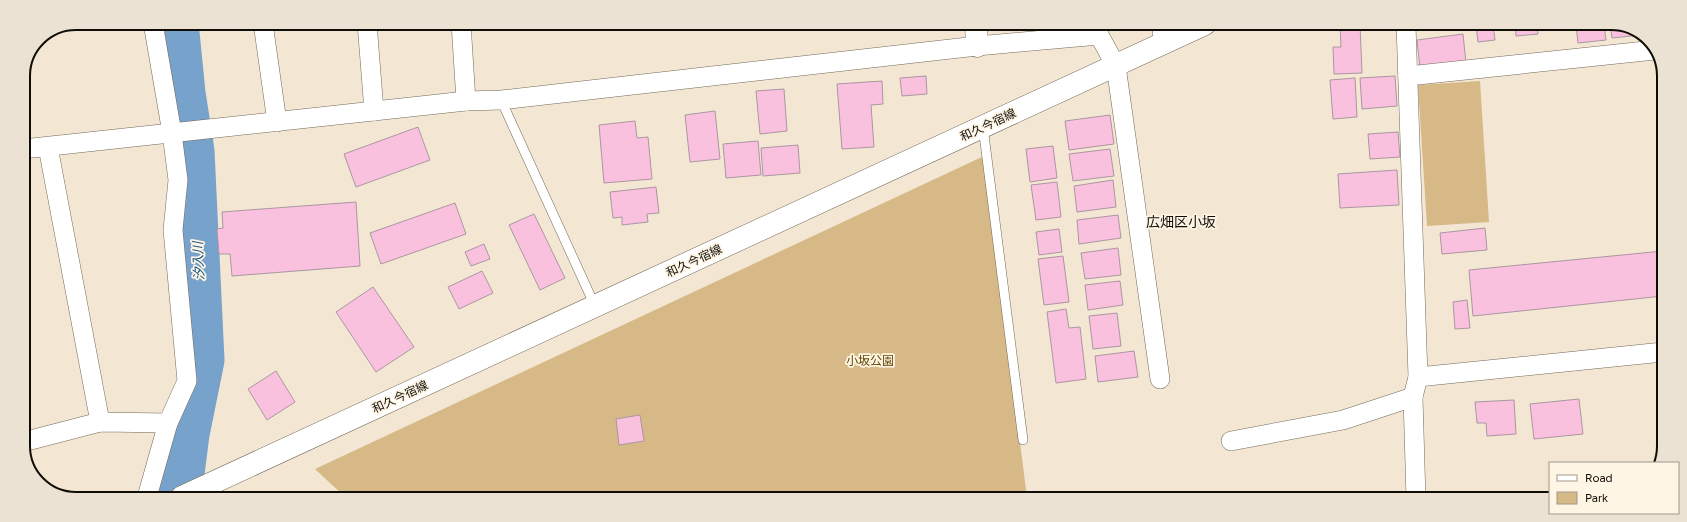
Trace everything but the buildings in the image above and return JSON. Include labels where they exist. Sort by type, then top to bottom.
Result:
[{"type":"main road","points":[[976,30],[977,46]]},
{"type":"main road","name":"和久今宿線","points":[[209,492],[595,306],[1116,66],[1162,34],[1179,30]]},
{"type":"street","points":[[148,492],[168,423],[187,381],[173,230],[178,180],[172,133],[154,30]]},
{"type":"street","points":[[264,30],[277,122]]},
{"type":"street","points":[[368,30],[374,111]]},
{"type":"street","points":[[461,30],[466,101]]},
{"type":"street","points":[[1406,30],[1418,377],[1413,397],[1416,492]]},
{"type":"street","points":[[30,148],[466,101],[501,100],[977,46],[1099,35],[1116,66],[1160,378]]},
{"type":"street","points":[[1408,76],[1649,51]]},
{"type":"street","points":[[48,147],[100,422]]},
{"type":"street","points":[[1418,377],[1657,353]]},
{"type":"street","points":[[1231,441],[1343,420],[1413,397]]},
{"type":"street","points":[[30,440],[100,422],[168,423]]},
{"type":"lane","points":[[501,100],[595,306]]},
{"type":"lane","points":[[983,127],[1023,440]]},
{"type":"green space","points":[[1480,81],[1489,222],[1427,226],[1418,85]]},
{"type":"green space","name":"小坂公園","points":[[984,156],[1026,492],[340,492],[315,469]]},
{"type":"waterway","name":"汐入川","points":[[178,30],[184,93],[193,151],[203,360],[188,434],[181,492]]},
{"type":"district","name":"広畑区小坂","points":[[1181,222]]}]
